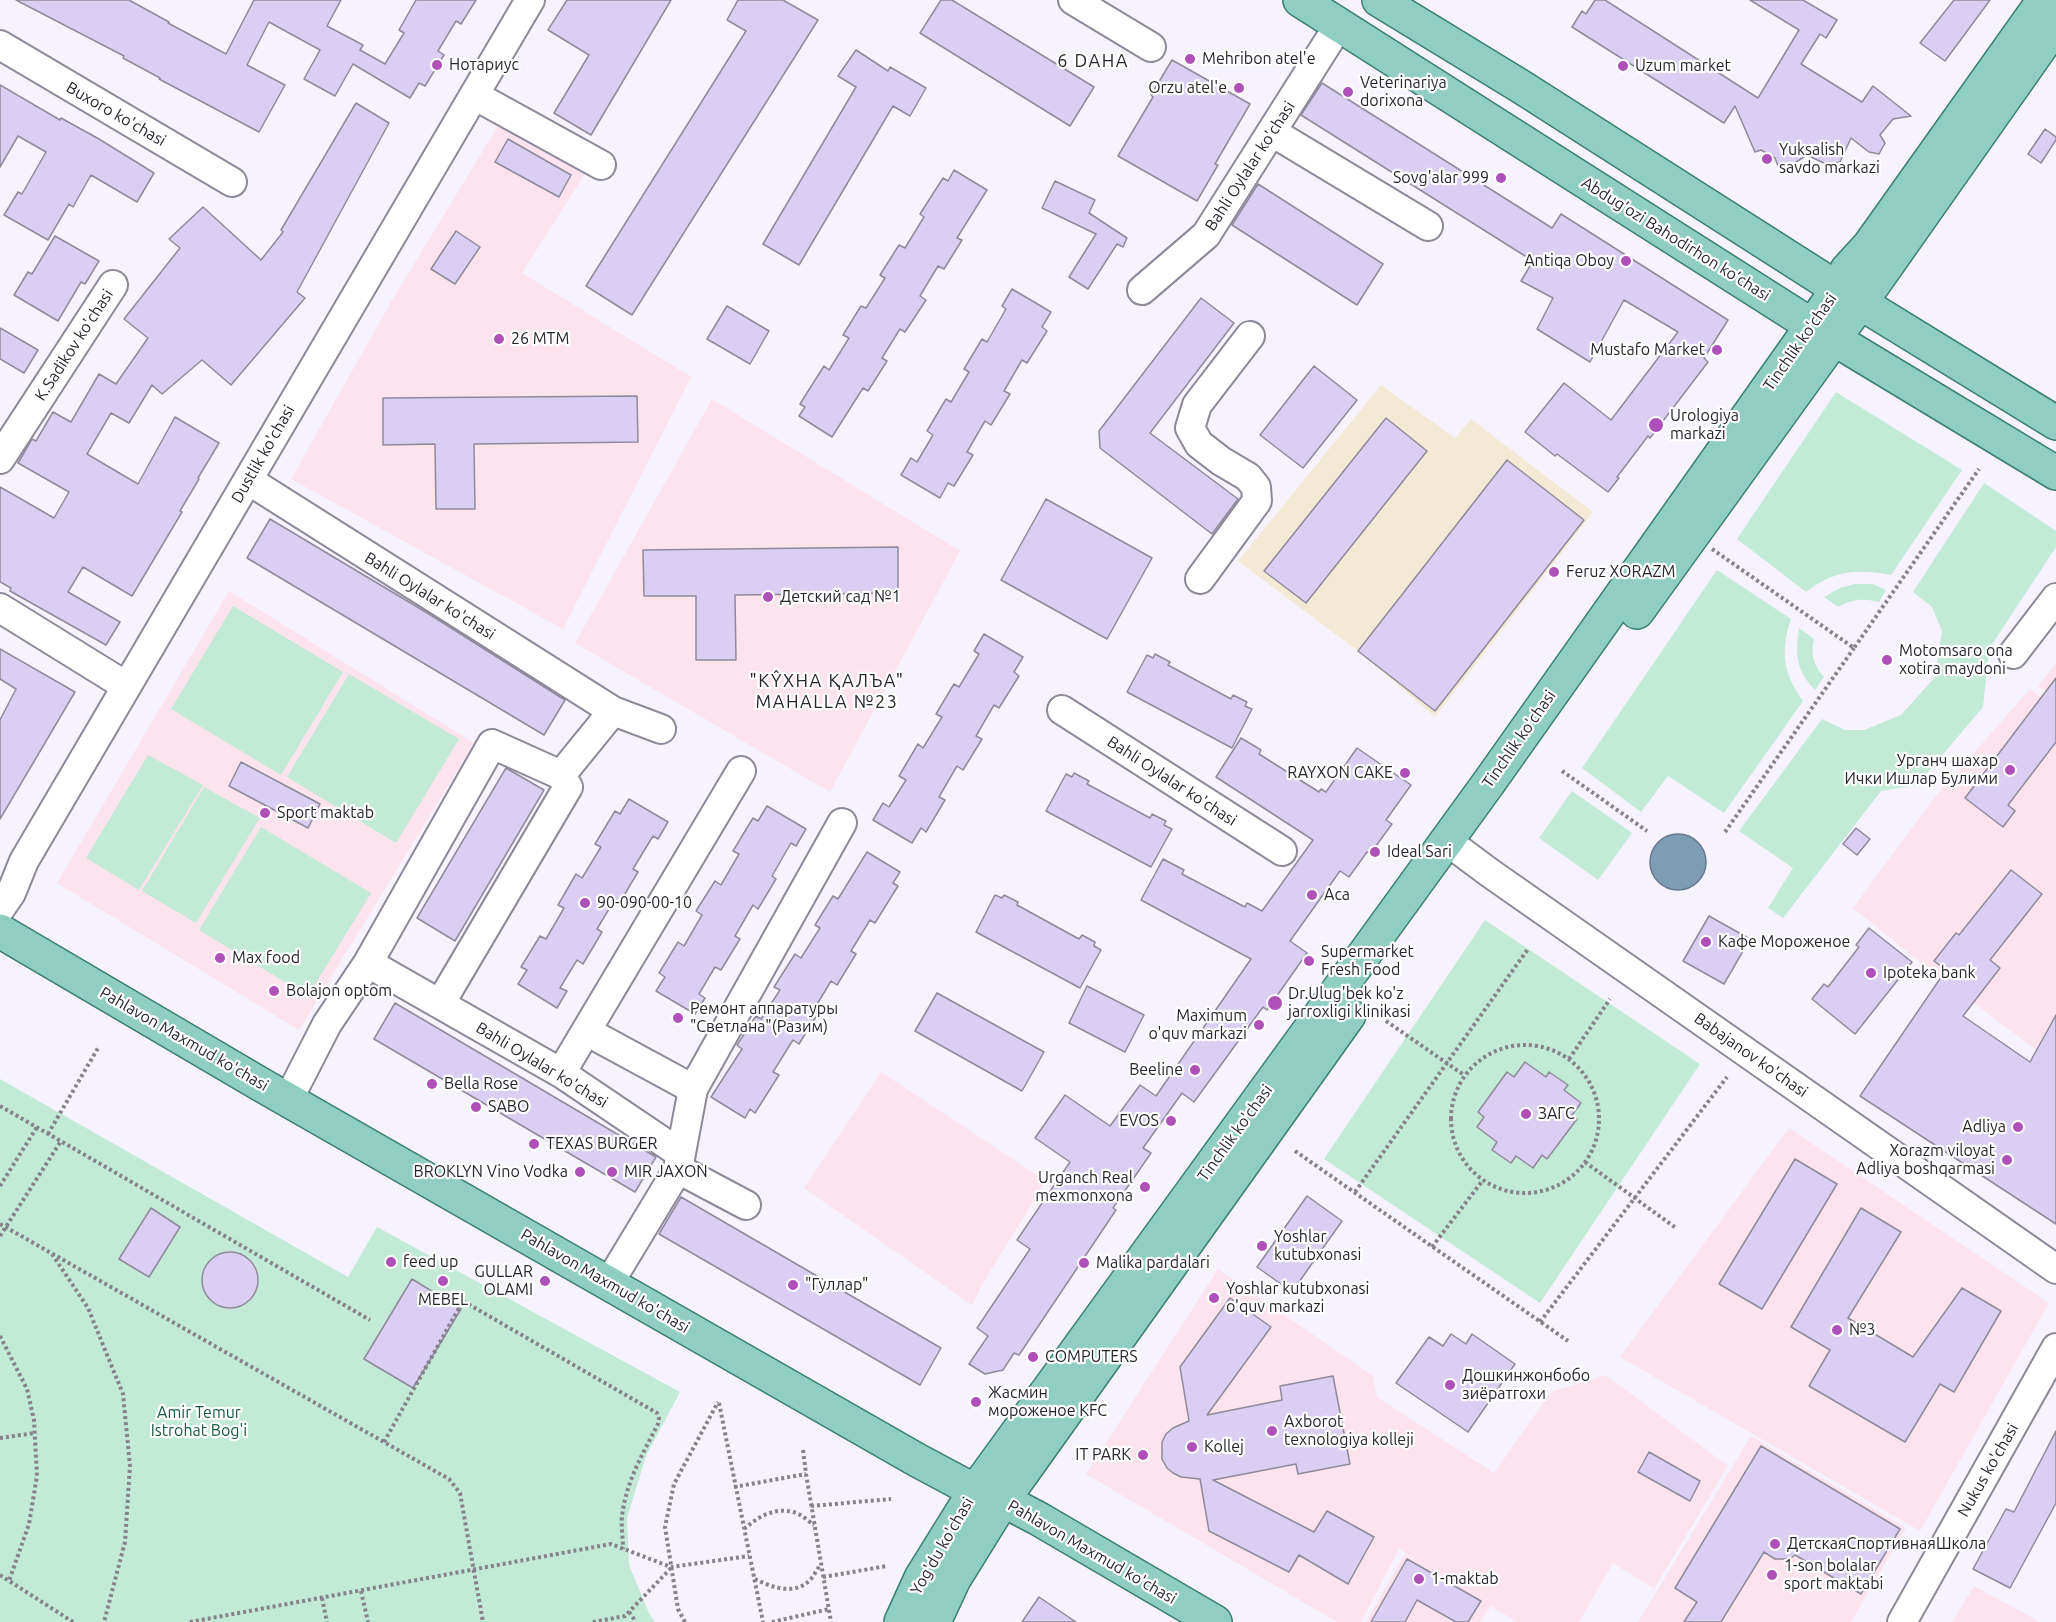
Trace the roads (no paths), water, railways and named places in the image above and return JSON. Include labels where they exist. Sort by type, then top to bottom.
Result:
[{"type":"main road","name":"Abdug’ozi Bahodirhon ko’chasi","points":[[1300,0],[1822,332],[2056,473]]},
{"type":"main road","points":[[1379,0],[1520,86],[1848,296],[2056,423]]},
{"type":"main road","name":"Tinchlik ko'chasi","points":[[1848,296],[1847,270],[1869,246],[2044,0]]},
{"type":"main road","name":"Tinchlik ko'chasi","points":[[988,1488],[1455,847],[1848,296],[2056,25]]},
{"type":"main road","name":"Tinchlik ko'chasi","points":[[1455,847],[1692,536],[1822,332]]},
{"type":"main road","name":"Pahlavon Maxmud ko'chasi","points":[[0,931],[288,1100],[917,1460],[988,1488],[1215,1622]]},
{"type":"main road","name":"Yog'du ko'chasi","points":[[901,1622],[921,1578],[988,1488]]},
{"type":"main road","name":"Yog'du ko'chasi","points":[[934,1622],[954,1579],[988,1488]]},
{"type":"street","name":"Dustlik ko'chasi","points":[[0,909],[24,861],[530,0]]},
{"type":"street","points":[[1073,0],[1152,47]]},
{"type":"street","name":"Bahli Oylalar ko'chasi","points":[[1142,290],[1206,235],[1339,25]]},
{"type":"street","name":"Buxoro ko'chasi","points":[[0,45],[232,182]]},
{"type":"street","points":[[474,95],[601,165]]},
{"type":"street","points":[[1272,132],[1428,226]]},
{"type":"street","name":"K.Sadikov ko'chasi","points":[[0,458],[101,304]]},
{"type":"street","points":[[1200,579],[1257,501],[1256,487],[1248,477],[1221,461],[1199,444],[1190,428],[1197,405],[1250,336]]},
{"type":"street","name":"Bahli Oylalar ko'chasi","points":[[248,480],[613,711],[661,729]]},
{"type":"street","points":[[2013,654],[2056,598]]},
{"type":"street","points":[[0,608],[126,687]]},
{"type":"street","name":"Bahli Oylalar ko'chasi","points":[[1062,710],[1282,851]]},
{"type":"street","points":[[561,775],[613,711]]},
{"type":"street","points":[[288,1100],[327,1024],[368,963],[492,744],[561,775],[568,787],[440,1004]]},
{"type":"street","points":[[561,1073],[741,771]]},
{"type":"street","points":[[609,1283],[680,1161],[693,1089],[842,824]]},
{"type":"street","name":"Babajanov ko'chasi","points":[[1455,847],[2056,1269]]},
{"type":"street","name":"Bahli Oylalar ko'chasi","points":[[368,963],[561,1073],[680,1161],[746,1205]]},
{"type":"street","points":[[586,1031],[693,1089]]},
{"type":"street","name":"Nukus ko'chasi","points":[[1902,1622],[2056,1348]]},
{"type":"water","points":[[1678,834],[1689,836],[1698,842],[1704,851],[1706,862],[1704,873],[1698,882],[1689,888],[1678,890],[1667,888],[1658,882],[1652,873],[1650,862],[1652,851],[1658,842],[1667,836]]},
{"type":"place","name":"Mehribon atel'e","points":[[1190,59]]},
{"type":"place","name":"Нотариус","points":[[437,65]]},
{"type":"place","name":"Uzum market","points":[[1623,66]]},
{"type":"place","name":"Orzu atel'e","points":[[1239,88]]},
{"type":"place","name":"Veterinariya dorixona","points":[[1348,92]]},
{"type":"place","name":"Yuksalish savdo markazi","points":[[1767,159]]},
{"type":"place","name":"Sovg'alar 999","points":[[1501,178]]},
{"type":"place","name":"Antiqa Oboy","points":[[1626,261]]},
{"type":"place","name":"26 MTM","points":[[499,339]]},
{"type":"place","name":"Mustafo Market","points":[[1717,350]]},
{"type":"place","name":"Urologiya markazi","points":[[1656,425]]},
{"type":"place","name":"Feruz XORAZM","points":[[1554,572]]},
{"type":"place","name":"Детский сад №1","points":[[768,597]]},
{"type":"place","name":"Motomsaro ona xotira maydoni","points":[[1887,660]]},
{"type":"place","name":"Урганч шахар Ички Ишлар Булими","points":[[2010,770]]},
{"type":"place","name":"RAYXON CAKE","points":[[1405,773]]},
{"type":"place","name":"Sport maktab","points":[[265,813]]},
{"type":"place","name":"Ideal Sari","points":[[1375,852]]},
{"type":"place","name":"Аса","points":[[1312,895]]},
{"type":"place","name":"90-090-00-10","points":[[585,903]]},
{"type":"place","name":"Кафе Мороженое","points":[[1706,942]]},
{"type":"place","name":"Max food","points":[[220,958]]},
{"type":"place","name":"Supermarket Fresh Food","points":[[1309,961]]},
{"type":"place","name":"Ipoteka bank","points":[[1871,973]]},
{"type":"place","name":"Bolajon optom","points":[[274,991]]},
{"type":"place","name":"Dr.Ulug'bek ko'z jarroxligi klinikasi","points":[[1275,1003]]},
{"type":"place","name":"Ремонт аппаратуры \"Светлана\"(Разим)","points":[[678,1018]]},
{"type":"place","name":"Maximum o'quv markazi","points":[[1259,1025]]},
{"type":"place","name":"Beeline","points":[[1195,1070]]},
{"type":"place","name":"Bella Rose","points":[[432,1084]]},
{"type":"place","name":"SABO","points":[[476,1107]]},
{"type":"place","name":"ЗАГС","points":[[1526,1114]]},
{"type":"place","name":"EVOS","points":[[1171,1121]]},
{"type":"place","name":"Adliya","points":[[2018,1127]]},
{"type":"place","name":"TEXAS BURGER","points":[[534,1144]]},
{"type":"place","name":"Xorazm viloyat Adliya boshqarmasi","points":[[2007,1160]]},
{"type":"place","name":"BROKLYN Vino Vodka","points":[[580,1172]]},
{"type":"place","name":"MIR JAXON","points":[[612,1172]]},
{"type":"place","name":"Urganch Real mexmonxona","points":[[1145,1187]]},
{"type":"place","name":"Yoshlar kutubxonasi","points":[[1262,1246]]},
{"type":"place","name":"feed up","points":[[391,1262]]},
{"type":"place","name":"Malika pardalari","points":[[1084,1263]]},
{"type":"place","name":"MEBEL","points":[[443,1281]]},
{"type":"place","name":"GULLAR OLAMI","points":[[545,1281]]},
{"type":"place","name":"\"Гуллар\"","points":[[793,1285]]},
{"type":"place","name":"Yoshlar kutubxonasi o'quv markazi","points":[[1214,1298]]},
{"type":"place","name":"№3","points":[[1837,1330]]},
{"type":"place","name":"COMPUTERS","points":[[1033,1357]]},
{"type":"place","name":"Дошкинжонбобо зиёратгохи","points":[[1450,1385]]},
{"type":"place","name":"Жасмин мороженое KFC","points":[[976,1402]]},
{"type":"place","name":"Axborot texnologiya kolleji","points":[[1272,1431]]},
{"type":"place","name":"Kollej","points":[[1192,1447]]},
{"type":"place","name":"IT PARK","points":[[1143,1455]]},
{"type":"place","name":"ДетскаяСпортивнаяШкола","points":[[1775,1544]]},
{"type":"place","name":"1-son bolalar sport maktabi","points":[[1772,1575]]},
{"type":"place","name":"1-maktab","points":[[1419,1579]]},
{"type":"district","name":"6 DAHA","points":[[1093,61]]},
{"type":"district","name":"\"KŶХНА ҚАЛЪА\" MAHALLA №23","points":[[827,691]]},
{"type":"park label","name":"Amir Temur Istrohat Bog'i","points":[[199,1422]]}]
